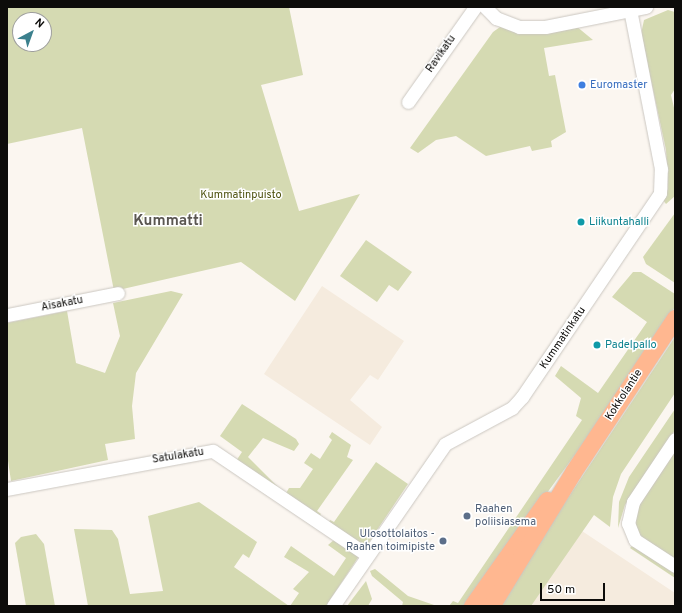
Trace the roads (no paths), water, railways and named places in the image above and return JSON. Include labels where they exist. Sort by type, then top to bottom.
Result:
[{"type":"main road","name":"Kokkolantie","points":[[491,606],[573,472],[675,318]]},
{"type":"main road","name":"Kokkolantie","points":[[472,606],[530,521],[562,480],[573,472]]},
{"type":"street","name":"Ravikatu","points":[[408,102],[475,7]]},
{"type":"street","points":[[486,7],[496,18],[519,27],[545,27],[646,7]]},
{"type":"street","name":"Kummatinkatu","points":[[333,606],[445,444],[512,408],[522,397],[660,193],[661,169],[630,10]]},
{"type":"street","name":"Aisakatu","points":[[7,315],[118,293]]},
{"type":"street","points":[[675,439],[633,502],[628,523],[635,540],[675,566]]},
{"type":"street","name":"Satulakatu","points":[[7,489],[213,451],[367,555]]},
{"type":"place","name":"Euromaster","points":[[582,85]]},
{"type":"place","name":"Liikuntahalli","points":[[581,222]]},
{"type":"place","name":"Padelpallo","points":[[597,345]]},
{"type":"place","name":"Raahen poliisiasema","points":[[467,516]]},
{"type":"place","name":"Ulosottolaitos - Raahen toimipiste","points":[[443,541]]},
{"type":"district","name":"Kummatti","points":[[168,222]]},
{"type":"park label","name":"Kummatinpuisto","points":[[241,195]]}]
